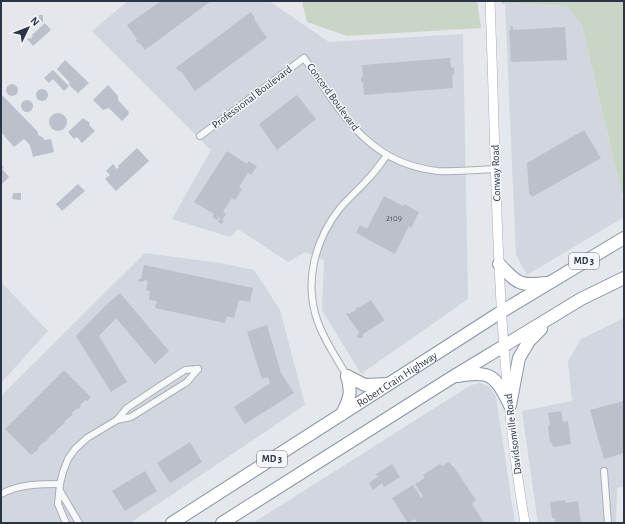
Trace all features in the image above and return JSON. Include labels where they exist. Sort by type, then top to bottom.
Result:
[{"type":"highway","name":"Robert Crain Highway","points":[[172,523],[501,312],[624,238]]},
{"type":"highway","points":[[499,264],[513,278],[522,284],[550,282]]},
{"type":"highway","name":"MD 3","points":[[222,523],[451,378],[559,312],[581,299],[624,278]]},
{"type":"highway","points":[[510,405],[519,358],[523,350],[529,341],[559,312]]},
{"type":"highway","points":[[451,378],[472,374],[486,374],[497,383],[510,405]]},
{"type":"highway","points":[[347,376],[365,385],[390,384]]},
{"type":"highway","points":[[342,415],[351,392],[347,376]]},
{"type":"street","name":"Conway Road","points":[[490,1],[499,264],[504,346]]},
{"type":"street","name":"Concord Boulevard","points":[[304,58],[355,129],[372,146],[387,155],[405,164],[438,171],[496,169]]},
{"type":"street","name":"Professional Boulevard","points":[[200,136],[304,58]]},
{"type":"street","points":[[347,376],[326,340],[314,311],[311,281],[313,268],[318,246],[333,217],[369,178],[387,155]]},
{"type":"street","name":"Davidsonville Road","points":[[504,346],[513,443],[525,523]]},
{"type":"street","points":[[66,523],[58,504],[60,487],[63,472],[68,459],[75,450],[87,438],[117,420],[131,417],[187,382],[198,369],[185,370],[127,408],[117,420]]},
{"type":"street","points":[[604,471],[608,523]]},
{"type":"street","points":[[1,494],[9,490],[28,485],[60,487]]},
{"type":"street","points":[[60,487],[79,523]]},
{"type":"shaded area","points":[[128,1],[269,1],[329,42],[463,34],[468,299],[361,374],[322,310],[324,260],[305,252],[288,262],[238,229],[230,237],[172,219],[211,150],[92,31]]},
{"type":"shaded area","points":[[505,3],[566,6],[582,25],[624,204],[624,217],[527,275],[516,255]]},
{"type":"shaded area","points":[[145,253],[220,263],[254,270],[280,310],[305,405],[130,523],[1,523],[1,396]]},
{"type":"shaded area","points":[[1,282],[48,331],[1,383]]},
{"type":"shaded area","points":[[624,318],[624,486],[617,488],[616,523],[538,523],[522,411],[572,401],[568,361],[581,339]]},
{"type":"shaded area","points":[[480,383],[490,387],[496,397],[515,523],[253,523],[471,385]]},
{"type":"green space","points":[[302,1],[477,1],[481,28],[347,36],[307,22]]},
{"type":"green space","points":[[502,1],[624,1],[624,213],[623,194],[622,195],[582,25],[566,6],[506,3],[502,5]]},
{"type":"building","points":[[161,1],[211,1],[145,50],[140,43],[139,44],[136,41],[137,39],[127,25]]},
{"type":"building","points":[[251,12],[267,38],[195,91],[181,71],[180,72],[176,68]]},
{"type":"building","points":[[39,15],[43,15],[43,22],[39,22]]},
{"type":"building","points":[[45,23],[51,30],[33,46],[27,39],[30,39],[33,36],[32,35]]},
{"type":"building","points":[[510,26],[513,26],[513,30],[565,27],[567,60],[511,62]]},
{"type":"building","points":[[450,58],[451,68],[454,67],[454,75],[452,75],[453,88],[364,95],[363,82],[361,82],[361,77],[363,77],[362,65]]},
{"type":"building","points":[[65,60],[89,83],[78,93],[71,87],[69,84],[70,83],[57,69]]},
{"type":"building","points":[[53,70],[69,86],[64,91],[53,79],[49,83],[44,78]]},
{"type":"building","points":[[14,84],[17,85],[17,95],[10,96],[7,95],[6,88],[7,85]]},
{"type":"building","points":[[108,85],[118,96],[118,100],[129,112],[122,121],[109,108],[103,110],[93,100]]},
{"type":"building","points":[[44,89],[47,90],[47,100],[40,101],[37,100],[36,93],[37,90]]},
{"type":"building","points":[[2,95],[38,132],[40,137],[41,136],[45,140],[51,139],[54,152],[33,157],[30,145],[24,139],[14,147],[1,132]]},
{"type":"building","points":[[297,95],[316,119],[277,150],[259,124]]},
{"type":"building","points":[[29,100],[32,101],[32,111],[25,112],[22,111],[21,104],[22,101]]},
{"type":"building","points":[[54,113],[62,113],[67,118],[65,129],[62,131],[54,131],[49,126],[49,118]]},
{"type":"building","points":[[83,118],[90,123],[89,125],[95,131],[82,143],[77,137],[74,139],[68,132]]},
{"type":"building","points":[[584,130],[601,158],[532,197],[529,194],[527,163]]},
{"type":"building","points":[[137,148],[149,161],[116,191],[105,179],[110,175],[106,171],[113,164],[117,169],[119,167],[118,166]]},
{"type":"building","points":[[227,151],[247,164],[248,161],[257,166],[251,175],[248,173],[239,187],[242,189],[235,200],[232,198],[223,212],[226,214],[222,220],[224,221],[222,224],[218,222],[219,217],[217,220],[212,217],[214,214],[194,202]]},
{"type":"building","points":[[1,164],[4,168],[2,169],[9,177],[1,185]]},
{"type":"building","points":[[78,184],[85,191],[62,211],[56,204]]},
{"type":"building","points":[[13,193],[21,193],[21,200],[12,199]]},
{"type":"building","points":[[384,196],[419,212],[411,228],[409,226],[395,254],[356,233],[360,225],[367,229]]},
{"type":"building","points":[[144,265],[253,288],[250,302],[239,300],[234,318],[227,316],[225,323],[155,308],[157,301],[149,300],[150,291],[146,290],[148,281],[138,281],[141,279]]},
{"type":"building","points":[[120,293],[169,351],[155,364],[116,318],[99,336],[127,382],[111,392],[76,336],[106,305]]},
{"type":"building","points":[[371,300],[385,320],[363,334],[363,337],[358,338],[357,336],[359,332],[346,314],[349,314],[356,310],[358,306],[359,308]]},
{"type":"building","points":[[267,325],[281,373],[294,393],[245,424],[234,407],[270,383],[268,377],[262,379],[247,332]]},
{"type":"building","points":[[64,370],[90,396],[90,398],[87,401],[85,400],[80,405],[81,406],[78,409],[77,408],[64,422],[65,423],[44,443],[43,442],[38,448],[39,449],[31,455],[5,429]]},
{"type":"building","points":[[624,401],[624,453],[604,459],[590,410]]},
{"type":"building","points":[[561,411],[563,422],[568,421],[571,444],[553,447],[552,443],[550,443],[548,413]]},
{"type":"building","points":[[190,442],[202,462],[170,483],[157,463]]},
{"type":"building","points":[[449,462],[476,500],[472,504],[484,523],[417,523],[415,519],[408,523],[392,498],[413,485],[421,498],[423,496],[415,484],[425,478],[423,475],[440,464],[442,466]]},
{"type":"building","points":[[392,464],[400,477],[384,487],[382,483],[373,490],[369,483],[378,477],[376,474]]},
{"type":"building","points":[[145,471],[157,491],[125,511],[112,491]]},
{"type":"building","points":[[565,500],[565,503],[578,501],[581,523],[555,523],[555,518],[552,518],[550,502]]}]
